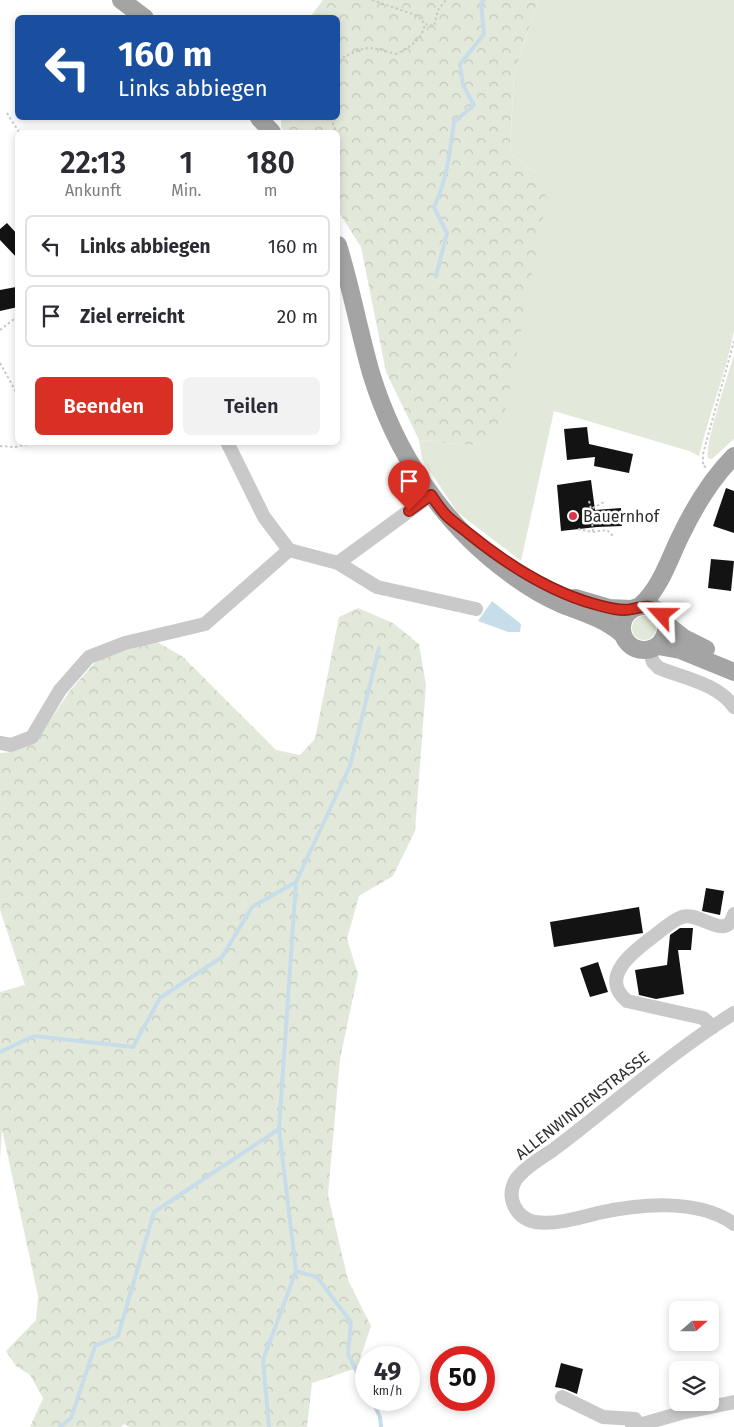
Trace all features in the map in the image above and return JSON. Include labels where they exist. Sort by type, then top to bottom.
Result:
[{"type":"main road","points":[[121,0],[141,15]]},
{"type":"main road","points":[[261,120],[270,130]]},
{"type":"main road","points":[[340,252],[372,374],[396,440],[431,495],[447,516],[477,547],[518,579],[559,603],[609,623],[622,640],[630,645],[642,650],[680,650],[734,672]]},
{"type":"main road","points":[[622,640],[622,621],[625,615],[649,598],[694,510],[718,473],[734,456]]},
{"type":"main road","points":[[447,516],[501,558],[550,587],[609,608],[651,606],[684,638],[734,662]]},
{"type":"main road","points":[[653,651],[665,636],[665,590],[674,550]]},
{"type":"street","points":[[228,445],[264,517],[289,550],[338,563],[377,587],[476,609]]},
{"type":"street","points":[[338,563],[431,495]]},
{"type":"street","points":[[0,742],[11,745],[32,737],[60,690],[89,658],[125,643],[205,624],[289,550]]},
{"type":"street","points":[[653,651],[659,668],[716,690],[728,698],[734,707]]},
{"type":"street","points":[[713,1027],[704,1018],[627,1001],[621,996],[616,980],[618,972],[631,954],[675,920],[684,916],[693,916],[723,927],[730,924],[734,914]]},
{"type":"street","name":"ALLENWINDENSTRASSE","points":[[734,1013],[531,1166],[515,1180],[512,1193],[513,1206],[517,1212],[533,1221],[550,1222],[618,1209],[677,1206],[708,1212],[734,1224]]},
{"type":"street","points":[[562,1398],[603,1417],[635,1419],[635,1426],[681,1413],[734,1402]]},
{"type":"path","points":[[372,0],[418,16],[425,24],[434,26],[438,10],[446,0]]},
{"type":"path","points":[[340,59],[360,49],[373,47],[396,54],[409,47],[423,34],[425,24]]},
{"type":"path","points":[[7,113],[18,130]]},
{"type":"path","points":[[0,330],[15,318]]},
{"type":"path","points":[[718,473],[703,466],[703,454],[734,341]]},
{"type":"path","points":[[0,363],[15,388]]},
{"type":"path","points":[[0,446],[16,447],[24,445]]},
{"type":"path","points":[[589,500],[593,532]]},
{"type":"path","points":[[591,509],[606,501]]},
{"type":"path","points":[[578,529],[593,532],[608,530],[614,537]]},
{"type":"path","points":[[622,640],[632,654],[641,657],[653,651]]},
{"type":"green space","points":[[323,0],[538,0],[514,74],[510,153],[536,173],[547,198],[503,422],[477,446],[419,440],[386,372],[361,247],[340,214],[340,130],[283,130],[281,127],[281,120],[340,120],[340,15],[312,15]]},
{"type":"green space","points":[[538,0],[734,0],[734,331],[727,362],[699,456],[689,451],[554,411],[521,561],[457,512],[422,459],[419,440],[477,446],[536,173],[510,153],[514,74]]},
{"type":"green space","points":[[734,355],[734,439],[712,459],[708,458],[710,439]]},
{"type":"green space","points":[[358,608],[393,623],[419,644],[426,685],[415,831],[393,876],[359,896],[347,939],[358,974],[340,1059],[328,1195],[348,1280],[371,1326],[364,1346],[355,1346],[355,1369],[312,1383],[307,1427],[129,1427],[124,1424],[121,1427],[30,1427],[43,1398],[30,1375],[16,1366],[6,1351],[36,1320],[38,1296],[2,1129],[0,1160],[0,992],[25,985],[0,910],[0,753],[11,752],[37,740],[69,692],[97,660],[154,640],[183,657],[276,750],[300,755],[315,739],[339,617]]},
{"type":"green space","points":[[639,616],[649,616],[656,623],[656,633],[649,640],[639,640],[632,633],[632,623]]},
{"type":"water","points":[[492,601],[521,624],[520,632],[508,632],[478,621]]},
{"type":"building","points":[[7,223],[15,232],[15,256],[0,240],[0,229]]},
{"type":"building","points":[[15,287],[15,308],[0,311],[0,290]]},
{"type":"building","points":[[587,427],[589,444],[633,454],[629,473],[594,466],[595,457],[567,460],[564,429]]},
{"type":"building","points":[[591,480],[595,510],[621,508],[622,526],[561,531],[557,485]]},
{"type":"building","points":[[726,488],[734,491],[734,533],[713,526]]},
{"type":"building","points":[[711,559],[734,561],[731,591],[708,588]]},
{"type":"building","points":[[706,888],[724,891],[720,915],[702,911]]},
{"type":"building","points":[[639,907],[643,933],[554,947],[550,922]]},
{"type":"building","points":[[680,928],[693,928],[691,950],[678,950],[684,994],[656,999],[639,995],[635,970],[667,965],[670,935]]},
{"type":"building","points":[[598,962],[608,992],[590,997],[580,968]]},
{"type":"building","points":[[561,1363],[583,1369],[577,1394],[555,1387]]},
{"type":"waterway","points":[[436,276],[447,233],[434,207],[445,176],[454,122],[474,105],[463,85],[460,64],[484,34],[481,3],[484,0]]},
{"type":"waterway","points":[[60,1427],[71,1418],[95,1346],[118,1336],[154,1212],[279,1129],[296,882],[350,766],[379,648]]},
{"type":"waterway","points":[[0,1052],[34,1036],[133,1047],[160,998],[222,957],[252,907],[296,882]]},
{"type":"waterway","points":[[269,1427],[263,1360],[296,1271],[279,1129]]},
{"type":"waterway","points":[[296,1271],[317,1277],[351,1322],[348,1354],[355,1368]]},
{"type":"waterway","points":[[377,1411],[381,1427]]},
{"type":"place","name":"Bauernhof","points":[[573,516]]},
{"type":"route","points":[[409,511],[431,495],[447,516],[477,540],[501,558],[550,587],[575,598],[609,608],[632,609],[641,605],[651,606],[662,615]]}]
